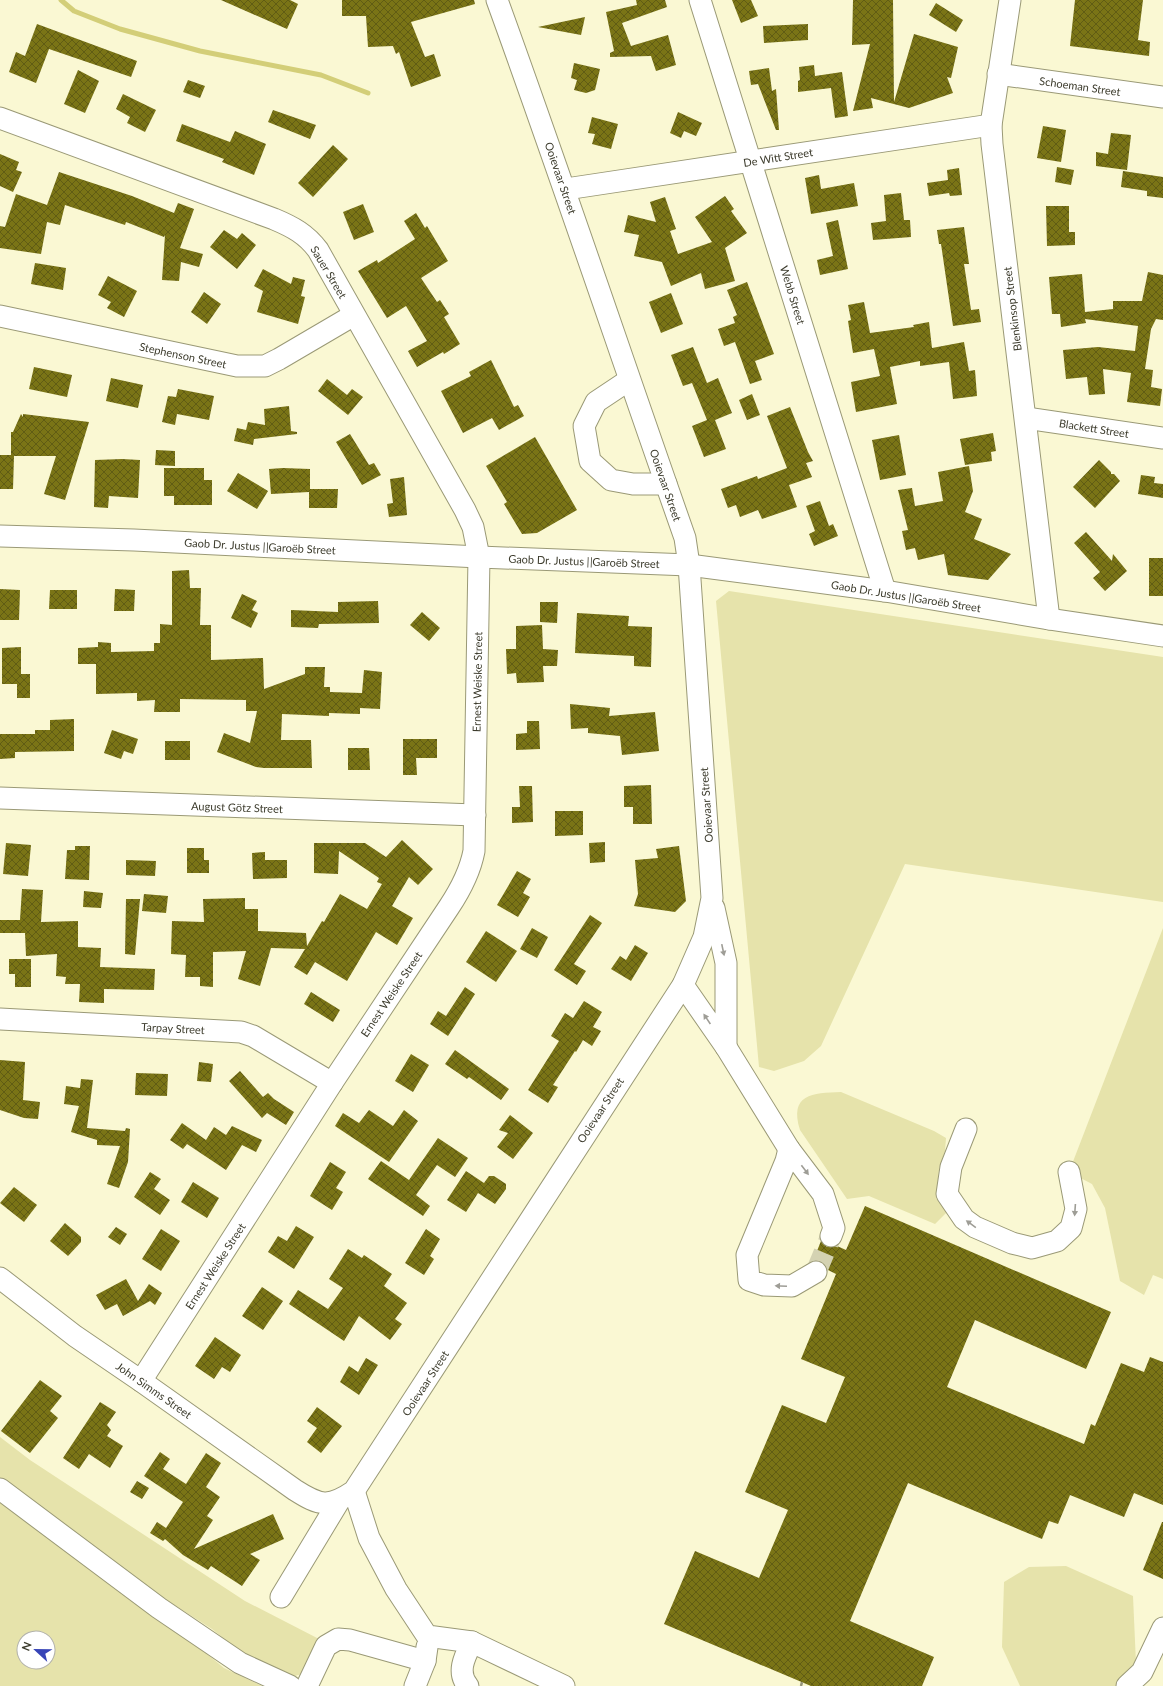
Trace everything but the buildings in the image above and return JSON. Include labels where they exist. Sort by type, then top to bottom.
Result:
[{"type":"street","name":"Ooievaar Street","points":[[281,1597],[684,984],[704,937],[712,898],[689,565],[685,538],[629,380],[566,189],[498,0]]},
{"type":"street","name":"Webb Street","points":[[700,0],[885,591]]},
{"type":"street","name":"Blenkinsop Street","points":[[1010,0],[991,125],[1049,619]]},
{"type":"street","name":"Schoeman Street","points":[[998,74],[1163,97]]},
{"type":"street","name":"Sauer Street","points":[[0,118],[267,216],[297,230],[308,238],[318,250],[465,510],[473,527],[480,558]]},
{"type":"street","name":"De Witt Street","points":[[566,189],[991,125]]},
{"type":"street","name":"Stephenson Street","points":[[0,316],[237,366],[252,367],[265,366],[279,359],[354,315]]},
{"type":"street","points":[[629,380],[596,402],[584,426],[590,461],[611,480],[633,484],[666,484]]},
{"type":"street","name":"Blackett Street","points":[[1026,418],[1163,438]]},
{"type":"street","name":"Gaob Dr. Justus ǁGaroëb Street","points":[[0,536],[134,540],[480,558],[689,565],[885,591],[1049,619],[1163,636]]},
{"type":"street","name":"Ernest Weiske Street","points":[[142,1380],[332,1083],[458,894],[472,864],[475,815],[480,558]]},
{"type":"street","name":"August Götz Street","points":[[0,798],[475,815]]},
{"type":"street","points":[[712,898],[726,963],[726,1046]]},
{"type":"street","points":[[684,984],[726,1046],[789,1149],[823,1194],[834,1228],[831,1236]]},
{"type":"street","name":"Tarpay Street","points":[[0,1019],[241,1032],[253,1036],[332,1083]]},
{"type":"street","points":[[966,1129],[951,1167],[947,1194],[964,1219],[975,1227],[1012,1243],[1032,1248],[1057,1241],[1071,1228],[1076,1209],[1069,1172]]},
{"type":"street","points":[[789,1149],[786,1160],[747,1255],[749,1280],[764,1285],[792,1286],[816,1272]]},
{"type":"street","name":"John Simms Street","points":[[0,1278],[75,1336],[142,1380],[310,1500],[325,1504],[347,1496]]},
{"type":"street","points":[[0,1489],[159,1608],[240,1663],[290,1686]]},
{"type":"street","points":[[347,1496],[396,1589],[427,1636],[425,1661],[415,1686]]},
{"type":"street","points":[[1127,1686],[1142,1672],[1163,1628]]},
{"type":"street","points":[[427,1636],[472,1642],[564,1686]]},
{"type":"street","points":[[308,1686],[326,1646],[338,1640],[350,1640],[425,1661]]},
{"type":"street","points":[[468,1686],[462,1672],[462,1660],[472,1642]]},
{"type":"path","points":[[801,1686],[802,1682]]},
{"type":"shaded area","points":[[729,591],[1163,657],[1163,902],[905,864],[821,1046],[804,1061],[774,1071],[759,1067],[716,601]]},
{"type":"shaded area","points":[[1163,928],[1163,1279],[1153,1275],[1144,1295],[1120,1281],[1105,1208],[1092,1184],[1069,1172]]},
{"type":"shaded area","points":[[841,1092],[934,1131],[946,1138],[945,1151],[939,1169],[936,1198],[947,1212],[935,1224],[869,1196],[847,1199],[800,1130],[797,1118],[800,1102],[806,1098],[821,1093]]},
{"type":"shaded area","points":[[0,1437],[30,1460],[245,1601],[319,1639],[305,1673],[295,1676],[278,1674],[243,1654],[212,1629],[115,1567],[0,1482]]},
{"type":"shaded area","points":[[0,1502],[196,1645],[224,1668],[262,1686],[0,1686]]},
{"type":"shaded area","points":[[1066,1566],[1133,1596],[1137,1686],[1020,1686],[1002,1647],[1004,1582],[1029,1567]]},
{"type":"waterway","points":[[61,0],[74,11],[120,29],[200,51],[321,75],[368,93]]},
{"type":"tunnel","points":[[816,1272],[831,1236]]}]
